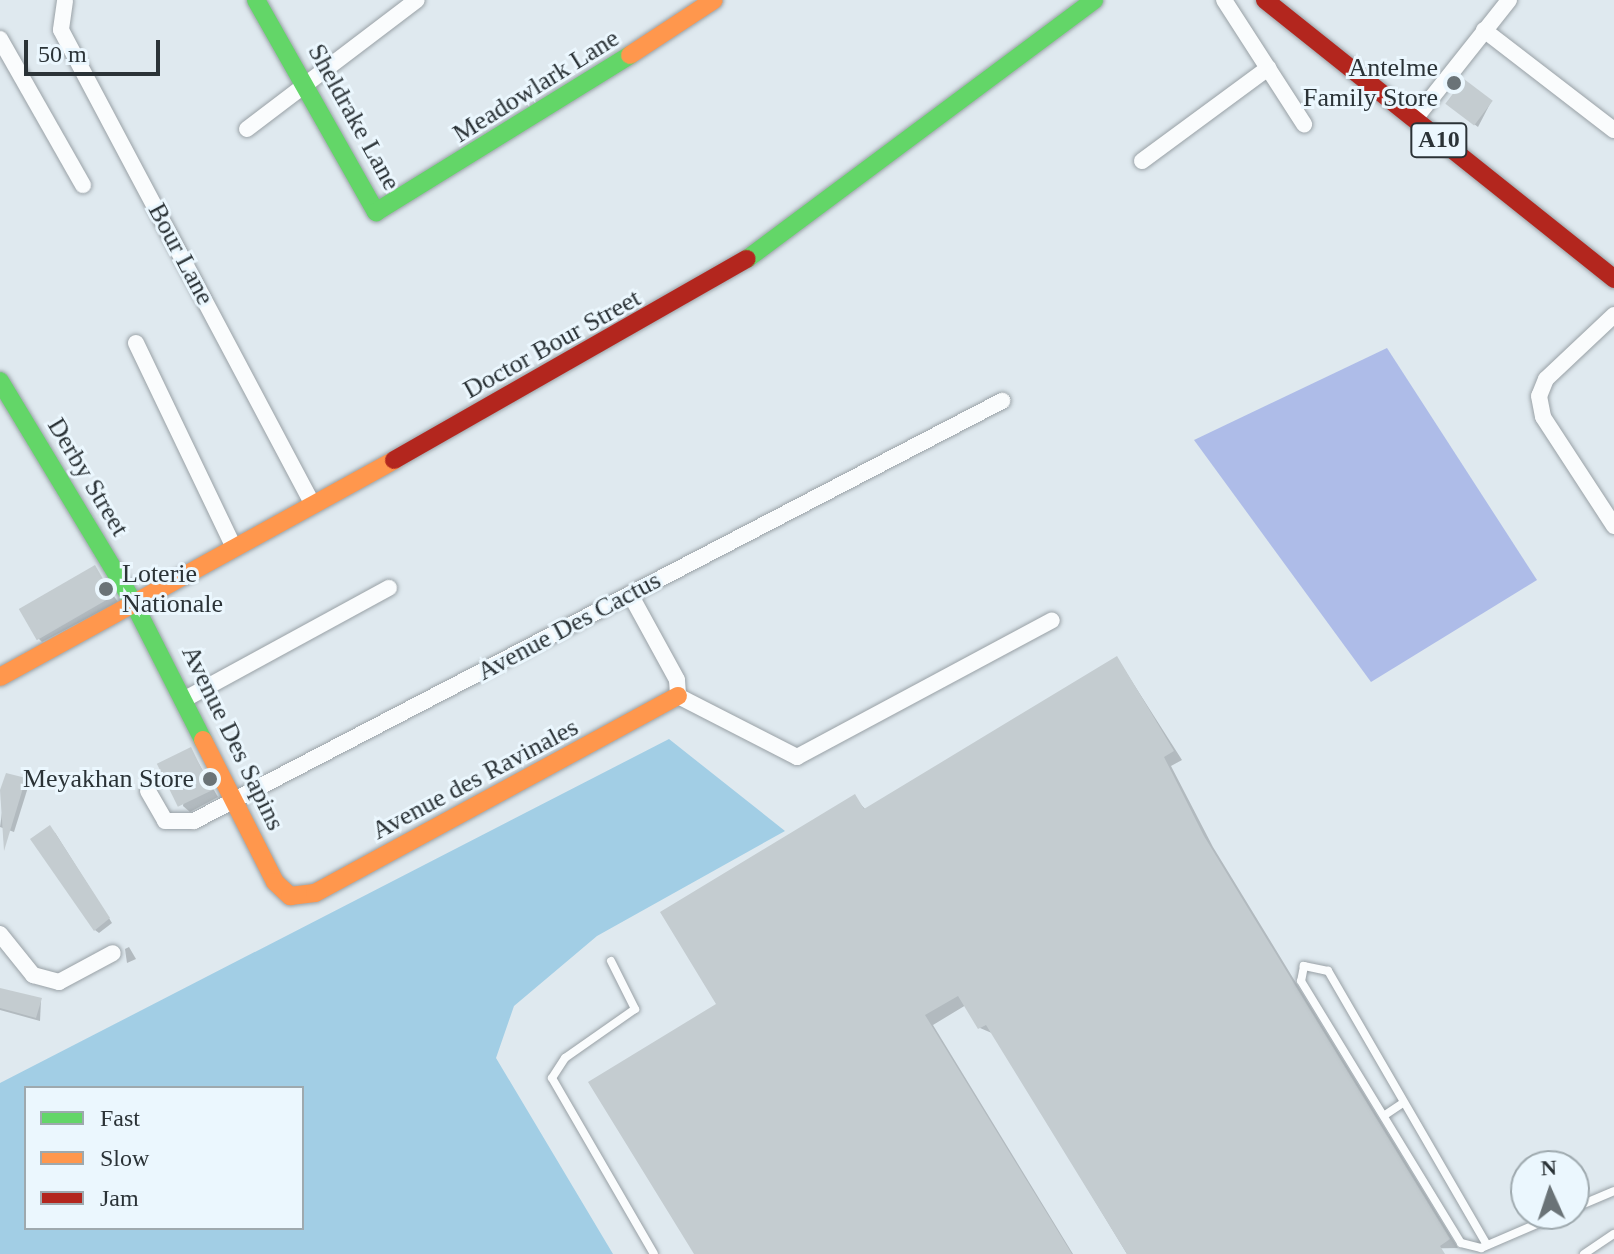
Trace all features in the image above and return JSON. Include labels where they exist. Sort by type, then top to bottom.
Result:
[{"type":"street","name":"Sheldrake Lane","points":[[256,0],[307,82],[376,212],[384,213]]},
{"type":"street","points":[[247,129],[417,0]]},
{"type":"street","name":"Meadowlark Lane","points":[[384,213],[714,0]]},
{"type":"street","name":"Doctor Bour Street","points":[[0,677],[132,600],[313,505],[719,280],[1094,0]]},
{"type":"street","points":[[1224,0],[1304,124]]},
{"type":"street","name":"A10","points":[[1265,0],[1614,279]]},
{"type":"street","points":[[1414,120],[1509,0]]},
{"type":"street","name":"Bour Lane","points":[[65,1],[61,30],[313,505]]},
{"type":"street","points":[[1484,30],[1614,130]]},
{"type":"street","points":[[0,39],[83,185]]},
{"type":"street","points":[[1142,161],[1268,68]]},
{"type":"street","points":[[1614,315],[1546,379],[1539,396],[1543,417],[1614,526]]},
{"type":"street","points":[[136,343],[234,548]]},
{"type":"street","name":"Derby Street","points":[[3,394],[132,600]]},
{"type":"street","name":"Avenue Des Cactus","points":[[148,791],[172,825],[235,800],[1002,401]]},
{"type":"street","points":[[187,698],[389,588]]},
{"type":"street","points":[[630,594],[677,680],[678,696],[797,757],[1052,620]]},
{"type":"street","name":"Avenue Des Sapins","points":[[132,600],[187,698],[275,882],[290,896]]},
{"type":"street","name":"Avenue des Ravinales","points":[[290,896],[315,893],[678,696]]},
{"type":"street","points":[[0,934],[33,975],[59,982],[113,953]]},
{"type":"lane","points":[[611,961],[635,1009],[565,1058],[552,1078],[654,1254]]},
{"type":"lane","points":[[1487,1245],[1328,971],[1304,966],[1301,981],[1461,1243],[1487,1245],[1522,1230]]},
{"type":"lane","points":[[1385,1115],[1403,1103]]},
{"type":"lane","points":[[1590,1201],[1614,1191]]},
{"type":"lane","points":[[1584,1254],[1614,1234]]},
{"type":"shaded area","points":[[1387,348],[1537,580],[1371,682],[1194,440]]},
{"type":"shaded area","points":[[669,739],[785,831],[597,936],[514,1006],[496,1058],[613,1254],[0,1254],[0,1083]]},
{"type":"building","points":[[1464,79],[1493,101],[1474,125],[1445,104]]},
{"type":"building","points":[[95,565],[113,596],[37,640],[19,609]]},
{"type":"building","points":[[1117,656],[1174,751],[1164,757],[1204,836],[1450,1239],[1440,1246],[1445,1254],[1127,1254],[986,1025],[978,1029],[958,996],[925,1015],[1072,1254],[694,1254],[588,1082],[716,1004],[660,912],[855,794],[864,809]]},
{"type":"building","points":[[191,747],[212,790],[178,807],[157,764]]},
{"type":"building","points":[[6,773],[26,778],[4,851],[0,790]]},
{"type":"building","points":[[50,825],[110,918],[94,931],[30,839]]},
{"type":"building","points":[[0,988],[42,998],[36,1018],[0,1008]]},
{"type":"traffic: fast","points":[[256,0],[376,212],[630,55]]},
{"type":"traffic: fast","points":[[747,259],[1094,0]]},
{"type":"traffic: fast","points":[[0,381],[132,600],[203,740]]},
{"type":"traffic: slow","points":[[630,55],[714,0]]},
{"type":"traffic: slow","points":[[0,677],[394,460]]},
{"type":"traffic: slow","points":[[203,740],[275,882],[290,896],[315,893],[678,696]]},
{"type":"traffic: jam","points":[[1265,0],[1614,279]]},
{"type":"traffic: jam","points":[[394,460],[747,259]]},
{"type":"place","name":"Antelme Family Store","points":[[1454,83]]},
{"type":"place","name":"Loterie Nationale","points":[[106,589]]},
{"type":"place","name":"Meyakhan Store","points":[[210,779]]}]
